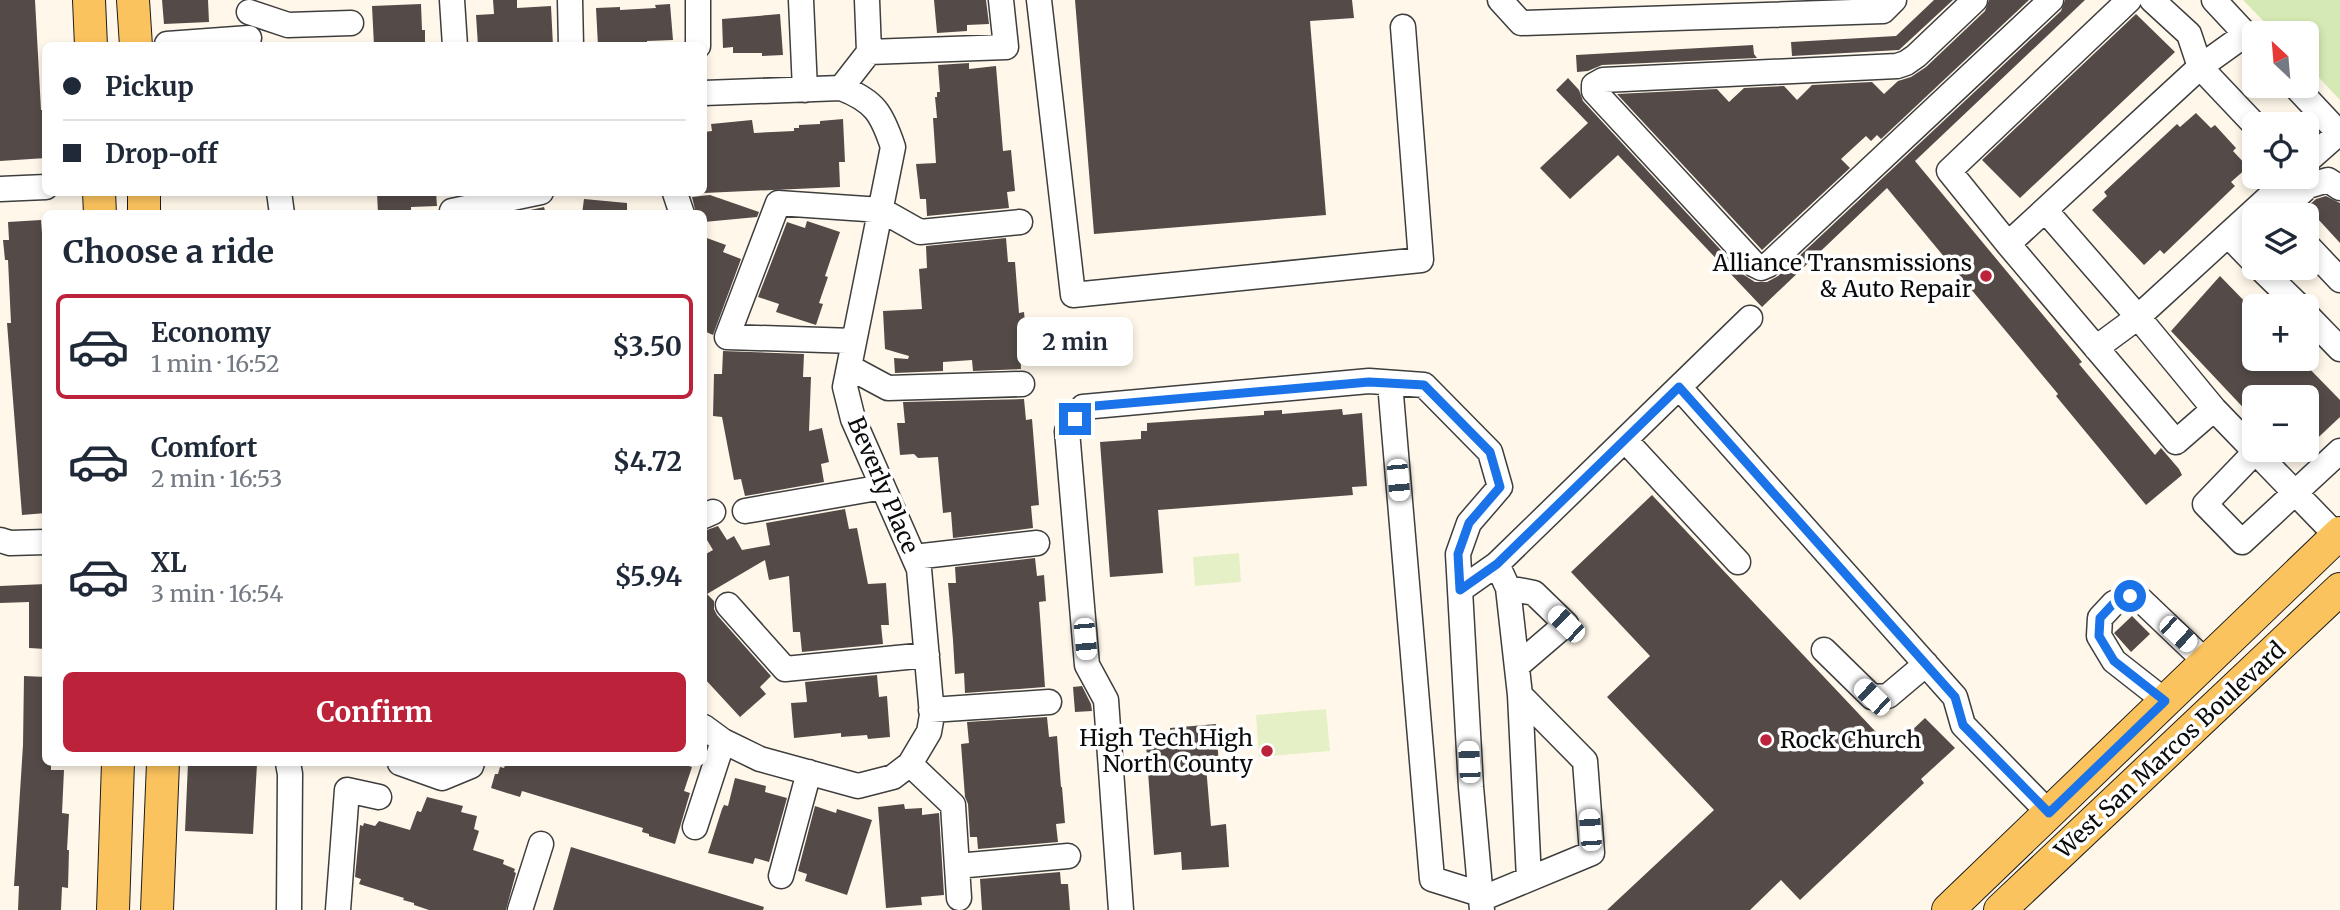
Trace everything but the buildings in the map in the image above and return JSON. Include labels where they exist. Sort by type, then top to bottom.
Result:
[{"type":"main road","points":[[89,0],[91,42]]},
{"type":"main road","points":[[134,0],[150,42]]},
{"type":"main road","name":"West San Marcos Boulevard","points":[[1948,910],[2339,535]]},
{"type":"main road","name":"West San Marcos Boulevard","points":[[2000,910],[2340,589]]},
{"type":"main road","points":[[113,910],[118,766]]},
{"type":"main road","points":[[157,910],[163,766]]},
{"type":"street","points":[[452,0],[455,42]]},
{"type":"street","points":[[570,0],[571,42]]},
{"type":"street","points":[[698,0],[698,42]]},
{"type":"street","points":[[802,0],[805,90]]},
{"type":"street","points":[[707,93],[841,88],[869,51],[867,0]]},
{"type":"street","points":[[869,51],[1006,47],[1001,0]]},
{"type":"street","points":[[1039,0],[1073,295],[1422,260],[1403,27]]},
{"type":"street","points":[[1500,0],[1521,23],[1544,11],[1838,6],[1883,11],[1894,0]]},
{"type":"street","points":[[1975,0],[1916,56],[1897,66],[1603,80],[1594,85],[1594,91],[1755,265],[1761,268],[1768,265],[2051,0]]},
{"type":"street","points":[[2129,0],[1949,171],[2176,442],[2214,410]]},
{"type":"street","points":[[2152,0],[2189,34],[2200,67],[2243,112]]},
{"type":"street","points":[[2214,0],[2242,30]]},
{"type":"street","points":[[249,42],[249,6],[288,25],[351,23]]},
{"type":"street","points":[[2008,244],[2200,67],[2242,43]]},
{"type":"street","name":"Beverly Place","points":[[841,88],[859,95],[883,116],[893,147],[845,387],[853,419],[919,569],[931,710],[929,732],[910,764]]},
{"type":"street","points":[[2306,98],[2339,133],[2319,151]]},
{"type":"street","points":[[2319,172],[2334,184]]},
{"type":"street","points":[[2284,203],[2308,186],[2334,184]]},
{"type":"street","points":[[0,189],[42,187]]},
{"type":"street","points":[[451,206],[515,196]]},
{"type":"street","points":[[854,341],[727,337],[778,203],[881,210],[920,232],[1020,222]]},
{"type":"street","points":[[2045,210],[2214,410],[2242,439]]},
{"type":"street","points":[[2096,348],[2138,317],[2228,235],[2242,227]]},
{"type":"street","points":[[2228,235],[2242,250]]},
{"type":"street","points":[[2319,258],[2340,280]]},
{"type":"street","points":[[2272,280],[2287,294]]},
{"type":"street","points":[[1460,590],[1497,564],[1750,318]]},
{"type":"street","points":[[2319,324],[2336,337]]},
{"type":"street","points":[[849,367],[888,388],[1022,384]]},
{"type":"street","points":[[1121,910],[1106,700],[1087,665],[1068,431],[1083,407],[1369,382],[1424,385],[1490,452],[1500,487],[1469,523],[1458,554],[1471,787],[1481,901]]},
{"type":"street","points":[[1390,383],[1432,879],[1481,901],[1592,853],[1585,761],[1520,695]]},
{"type":"street","points":[[1679,387],[1955,697],[1963,725],[2049,813]]},
{"type":"street","points":[[1625,440],[1738,562]]},
{"type":"street","points":[[2245,462],[2205,503],[2242,542],[2340,451]]},
{"type":"street","points":[[2265,462],[2339,535]]},
{"type":"street","points":[[745,512],[883,487]]},
{"type":"street","points":[[0,540],[42,542]]},
{"type":"street","points":[[914,557],[1037,543]]},
{"type":"street","points":[[1497,564],[1508,588],[1520,695],[1529,879]]},
{"type":"street","points":[[1508,588],[1534,593],[1566,624],[1517,666]]},
{"type":"street","points":[[2165,701],[2114,661],[2099,636],[2100,618],[2114,603],[2130,596],[2141,600],[2206,662]]},
{"type":"street","points":[[728,605],[785,669],[927,654]]},
{"type":"street","points":[[1824,650],[1872,697],[1888,696],[1926,664]]},
{"type":"street","points":[[931,710],[1049,702]]},
{"type":"street","points":[[707,765],[713,734],[760,759],[858,786],[892,777],[910,764],[953,805],[958,898]]},
{"type":"street","points":[[408,766],[442,778],[471,766]]},
{"type":"street","points":[[695,827],[707,766]]},
{"type":"street","points":[[289,769],[289,910]]},
{"type":"street","points":[[780,876],[809,772]]},
{"type":"street","points":[[338,910],[347,790],[379,797]]},
{"type":"street","points":[[520,910],[541,844]]},
{"type":"street","points":[[957,866],[1068,856]]},
{"type":"green space","points":[[2243,0],[2340,0],[2340,100],[2319,78],[2319,21],[2263,21]]},
{"type":"green space","points":[[1239,553],[1241,582],[1195,586],[1193,557]]},
{"type":"green space","points":[[1326,709],[1330,751],[1259,757],[1256,715]]},
{"type":"place","name":"Alliance Transmissions & Auto Repair","points":[[1986,276]]},
{"type":"place","name":"Rock Church","points":[[1766,740]]},
{"type":"place","name":"High Tech High North County","points":[[1267,751]]},
{"type":"route","points":[[1075,419],[1083,407],[1369,382],[1424,385],[1490,452],[1500,487],[1469,523],[1458,554],[1460,590],[1497,564],[1679,387],[1955,697],[1963,725],[2049,813],[2165,701],[2114,661],[2099,636],[2100,618],[2114,603],[2130,596]]}]
